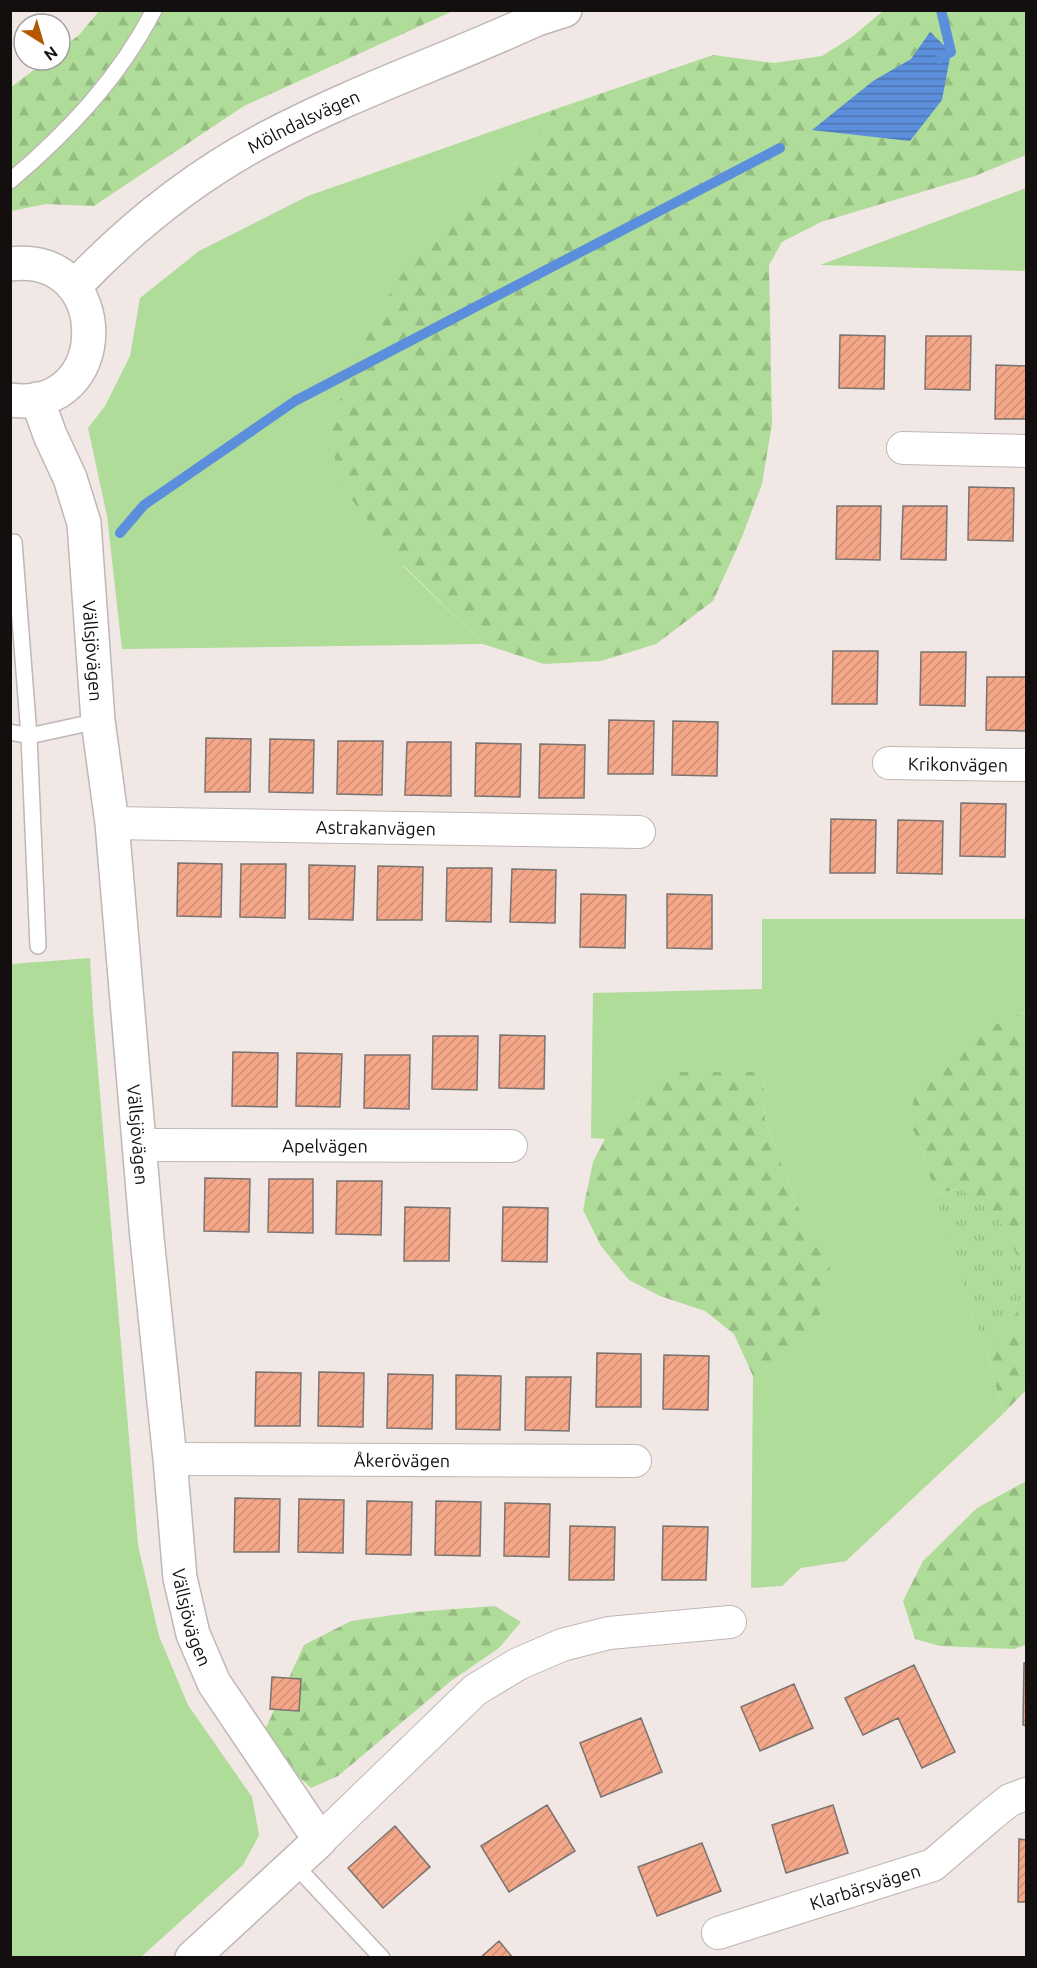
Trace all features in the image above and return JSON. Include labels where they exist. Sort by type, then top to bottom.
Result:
[{"type":"street","name":"Mölndalsvägen","points":[[74,287],[153,213],[206,175],[265,138],[334,105],[565,10]]},
{"type":"street","points":[[10,264],[28,264],[58,274],[74,287],[88,314],[90,334],[87,354],[78,372],[56,392],[24,400]]},
{"type":"street","name":"Vällsjövägen","points":[[24,400],[50,435],[70,478],[84,524],[98,721],[112,823],[147,1238],[180,1578],[194,1634],[214,1683],[320,1840]]},
{"type":"street","points":[[903,448],[1026,451]]},
{"type":"street","name":"Krikonvägen","points":[[889,763],[1026,765]]},
{"type":"street","name":"Astrakanvägen","points":[[112,823],[639,832]]},
{"type":"street","name":"Apelvägen","points":[[139,1145],[511,1146]]},
{"type":"street","name":"Åkerövägen","points":[[170,1459],[635,1461]]},
{"type":"street","points":[[192,1958],[320,1840],[475,1690],[519,1664],[562,1646],[609,1633],[730,1622]]},
{"type":"street","name":"Klarbärsvägen","points":[[718,1933],[933,1865],[1010,1800],[1026,1794]]},
{"type":"lane","points":[[10,181],[45,152],[93,103],[138,41],[154,10]]},
{"type":"lane","points":[[14,542],[29,736],[38,946]]},
{"type":"lane","points":[[10,732],[29,736],[98,721]]},
{"type":"lane","points":[[294,1863],[382,1958]]},
{"type":"green space","points":[[99,11],[453,11],[244,106],[94,206],[46,204],[11,211],[10,88],[31,72],[72,72],[72,40]]},
{"type":"green space","points":[[883,11],[1026,11],[1026,155],[975,176],[821,222],[782,242],[769,265],[772,424],[762,484],[742,537],[713,601],[656,644],[601,661],[544,664],[483,644],[403,565],[338,482],[330,424],[373,321],[399,278],[442,219],[516,163],[553,110],[713,55],[774,63],[822,56],[852,37]]},
{"type":"green space","points":[[553,110],[516,163],[442,219],[403,566],[483,644],[122,649],[107,516],[88,428],[105,406],[130,356],[140,298],[199,251],[308,196]]},
{"type":"green space","points":[[1026,188],[1026,271],[820,265]]},
{"type":"green space","points":[[762,919],[1026,919],[1026,1012],[1007,1018],[910,1121],[924,1155],[975,1325],[984,1340],[1003,1414],[846,1561],[801,1568],[782,1586],[751,1588],[753,1376],[796,1351],[830,1268],[797,1205],[765,1121],[763,1073],[638,1101],[605,1139],[591,1138],[593,993],[762,989]]},
{"type":"green space","points":[[90,958],[138,1545],[159,1636],[188,1705],[252,1797],[259,1835],[243,1865],[141,1957],[11,1957],[11,964]]},
{"type":"green space","points":[[1026,1012],[1026,1390],[1003,1414],[984,1340],[997,1340],[959,1189],[935,1194],[924,1155],[910,1122],[916,1086],[960,1047],[1007,1018]]},
{"type":"green space","points":[[670,1072],[763,1072],[765,1121],[797,1205],[830,1267],[826,1305],[796,1351],[753,1376],[734,1334],[705,1311],[660,1296],[629,1280],[601,1246],[583,1210],[593,1162],[611,1127]]},
{"type":"green space","points":[[959,1189],[995,1212],[1024,1269],[1022,1305],[997,1340],[984,1340],[975,1325],[935,1194]]},
{"type":"green space","points":[[1026,1481],[1026,1645],[1014,1649],[940,1646],[915,1639],[903,1601],[923,1561],[977,1508]]},
{"type":"green space","points":[[495,1606],[521,1622],[499,1648],[451,1681],[338,1776],[311,1788],[285,1764],[264,1732],[304,1645],[351,1621],[415,1612]]},
{"type":"water","points":[[930,32],[951,52],[942,100],[910,141],[812,130],[873,81],[911,59]]},
{"type":"building","points":[[840,335],[885,336],[884,389],[839,388]]},
{"type":"building","points":[[926,336],[971,336],[970,390],[925,389]]},
{"type":"building","points":[[996,365],[1026,366],[1026,419],[995,419]]},
{"type":"building","points":[[969,487],[1014,488],[1013,541],[968,540]]},
{"type":"building","points":[[837,506],[881,506],[880,560],[836,559]]},
{"type":"building","points":[[903,506],[947,506],[946,560],[901,559]]},
{"type":"building","points":[[833,651],[878,651],[877,704],[832,704]]},
{"type":"building","points":[[921,652],[966,652],[965,706],[920,705]]},
{"type":"building","points":[[987,677],[1026,677],[1026,731],[986,730]]},
{"type":"building","points":[[609,720],[654,721],[653,774],[608,774]]},
{"type":"building","points":[[673,721],[718,722],[717,776],[672,775]]},
{"type":"building","points":[[206,738],[251,739],[250,792],[205,792]]},
{"type":"building","points":[[270,739],[314,740],[313,793],[269,792]]},
{"type":"building","points":[[338,741],[383,741],[382,795],[337,794]]},
{"type":"building","points":[[407,742],[451,742],[451,796],[405,795]]},
{"type":"building","points":[[476,743],[521,744],[520,797],[475,796]]},
{"type":"building","points":[[540,744],[585,745],[584,798],[539,798]]},
{"type":"building","points":[[961,803],[1006,804],[1005,857],[960,856]]},
{"type":"building","points":[[831,819],[876,820],[875,873],[830,873]]},
{"type":"building","points":[[898,820],[943,821],[942,874],[897,873]]},
{"type":"building","points":[[178,863],[222,864],[221,917],[177,916]]},
{"type":"building","points":[[241,864],[286,864],[285,918],[240,917]]},
{"type":"building","points":[[309,865],[355,866],[353,920],[309,919]]},
{"type":"building","points":[[378,866],[423,867],[422,920],[377,920]]},
{"type":"building","points":[[447,868],[492,868],[491,922],[446,921]]},
{"type":"building","points":[[512,869],[556,870],[555,923],[510,922]]},
{"type":"building","points":[[581,894],[626,895],[625,948],[580,947]]},
{"type":"building","points":[[667,894],[712,895],[712,949],[667,948]]},
{"type":"building","points":[[500,1035],[545,1036],[544,1089],[499,1088]]},
{"type":"building","points":[[433,1036],[478,1036],[477,1090],[432,1089]]},
{"type":"building","points":[[233,1052],[278,1053],[277,1107],[232,1106]]},
{"type":"building","points":[[297,1053],[342,1054],[340,1107],[296,1106]]},
{"type":"building","points":[[365,1055],[410,1055],[409,1109],[364,1108]]},
{"type":"building","points":[[205,1178],[250,1179],[249,1232],[204,1231]]},
{"type":"building","points":[[269,1179],[313,1179],[313,1233],[268,1232]]},
{"type":"building","points":[[337,1181],[382,1181],[381,1235],[336,1234]]},
{"type":"building","points":[[405,1207],[450,1208],[449,1261],[404,1261]]},
{"type":"building","points":[[503,1207],[548,1208],[547,1262],[502,1261]]},
{"type":"building","points":[[597,1353],[641,1354],[641,1407],[596,1407]]},
{"type":"building","points":[[664,1355],[709,1356],[708,1410],[663,1409]]},
{"type":"building","points":[[256,1372],[301,1373],[300,1426],[255,1426]]},
{"type":"building","points":[[319,1372],[364,1373],[363,1427],[318,1426]]},
{"type":"building","points":[[388,1374],[433,1375],[432,1429],[387,1428]]},
{"type":"building","points":[[456,1375],[501,1376],[500,1430],[456,1429]]},
{"type":"building","points":[[526,1377],[571,1377],[569,1431],[525,1430]]},
{"type":"building","points":[[235,1498],[280,1499],[279,1552],[234,1552]]},
{"type":"building","points":[[299,1499],[344,1500],[343,1553],[298,1552]]},
{"type":"building","points":[[367,1501],[412,1502],[411,1555],[366,1554]]},
{"type":"building","points":[[436,1501],[481,1502],[480,1556],[435,1555]]},
{"type":"building","points":[[505,1503],[550,1504],[549,1557],[504,1556]]},
{"type":"building","points":[[570,1526],[615,1527],[614,1580],[569,1580]]},
{"type":"building","points":[[663,1526],[708,1527],[706,1580],[662,1580]]},
{"type":"building","points":[[1024,1663],[1026,1663],[1026,1726],[1023,1725]]},
{"type":"building","points":[[914,1665],[955,1752],[922,1768],[898,1718],[863,1735],[845,1698]]},
{"type":"building","points":[[272,1677],[301,1679],[299,1711],[270,1709]]},
{"type":"building","points":[[794,1684],[813,1728],[760,1751],[741,1707]]},
{"type":"building","points":[[641,1718],[662,1772],[601,1797],[580,1743]]},
{"type":"building","points":[[547,1805],[575,1851],[509,1892],[481,1846]]},
{"type":"building","points":[[833,1805],[848,1853],[786,1873],[772,1825]]},
{"type":"building","points":[[395,1826],[430,1867],[383,1908],[348,1868]]},
{"type":"building","points":[[1019,1839],[1026,1840],[1026,1902],[1018,1902]]},
{"type":"building","points":[[702,1843],[721,1891],[657,1916],[638,1867]]},
{"type":"building","points":[[499,1941],[513,1958],[480,1958]]},
{"type":"waterway","points":[[939,59],[951,52],[941,10]]},
{"type":"waterway","points":[[120,533],[144,505],[295,401],[780,148]]}]
